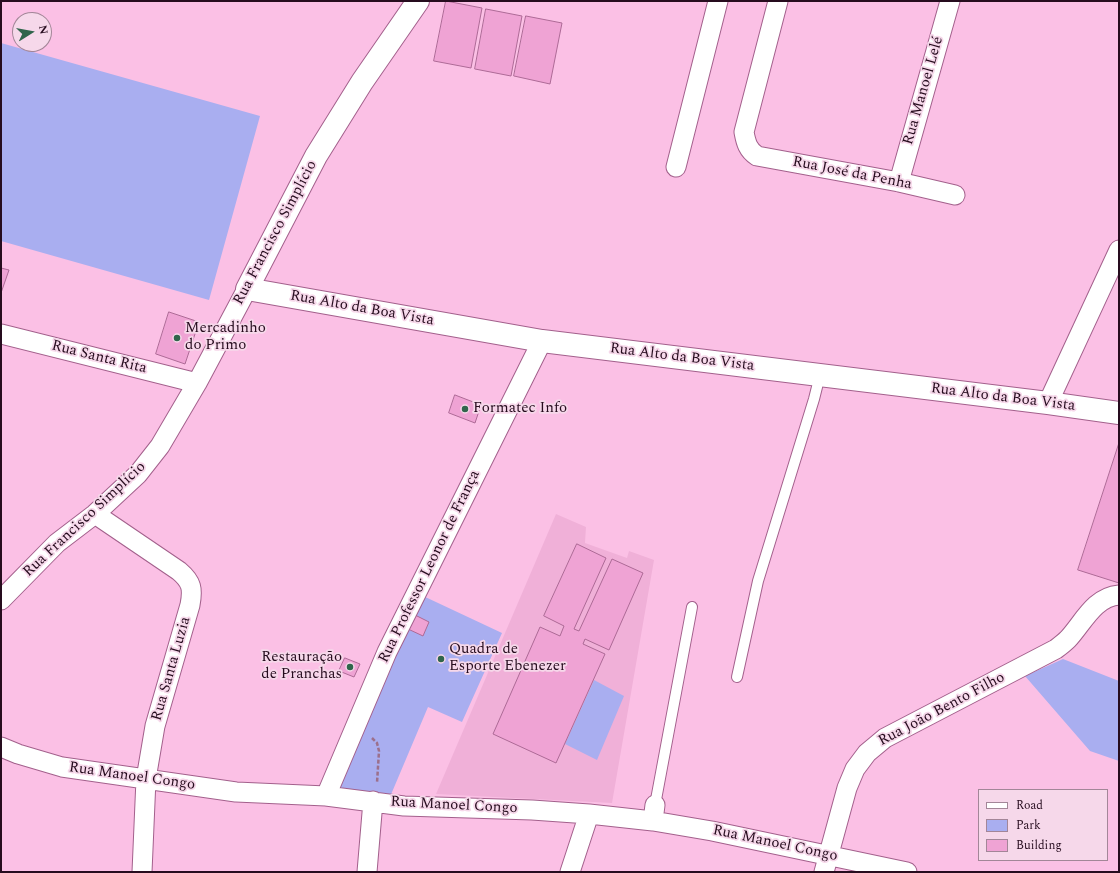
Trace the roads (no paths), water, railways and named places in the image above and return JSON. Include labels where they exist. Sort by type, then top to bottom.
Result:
[{"type":"street","name":"Rua Francisco Simplício","points":[[1,600],[57,543],[96,514],[138,474],[160,446],[197,383],[316,156],[362,82],[418,1]]},
{"type":"street","points":[[676,167],[712,30],[718,1]]},
{"type":"street","name":"Rua José da Penha","points":[[778,1],[744,132],[746,143],[750,151],[758,156],[899,182],[955,196]]},
{"type":"street","name":"Rua Manoel Lelé","points":[[899,182],[950,1]]},
{"type":"street","points":[[1048,403],[1119,250]]},
{"type":"street","name":"Rua Alto da Boa Vista","points":[[247,289],[542,341],[1119,413]]},
{"type":"street","name":"Rua Santa Rita","points":[[1,334],[197,383]]},
{"type":"street","name":"Rua Professor Leonor de França","points":[[326,796],[387,652],[542,341]]},
{"type":"street","name":"Rua Santa Luzia","points":[[96,514],[179,571],[187,577],[191,585],[192,593],[190,605],[155,726],[146,780],[142,872]]},
{"type":"street","name":"Rua João Bento Filho","points":[[827,864],[847,788],[855,768],[867,753],[885,738],[1056,649],[1067,640],[1097,604],[1105,598],[1119,595]]},
{"type":"street","name":"Rua Manoel Congo","points":[[1,747],[18,754],[62,767],[236,792],[326,796],[404,806],[532,810],[589,814],[654,813],[827,864],[907,872]]},
{"type":"street","points":[[367,872],[373,801]]},
{"type":"street","points":[[570,872],[589,814]]},
{"type":"lane","points":[[737,677],[758,581],[820,375]]},
{"type":"lane","points":[[654,813],[692,607]]},
{"type":"place","name":"Mercadinho do Primo","points":[[177,338]]},
{"type":"place","name":"Formatec Info","points":[[465,409]]},
{"type":"place","name":"Quadra de Esporte Ebenezer","points":[[441,659]]},
{"type":"place","name":"Restauração de Pranchas","points":[[350,667]]}]
